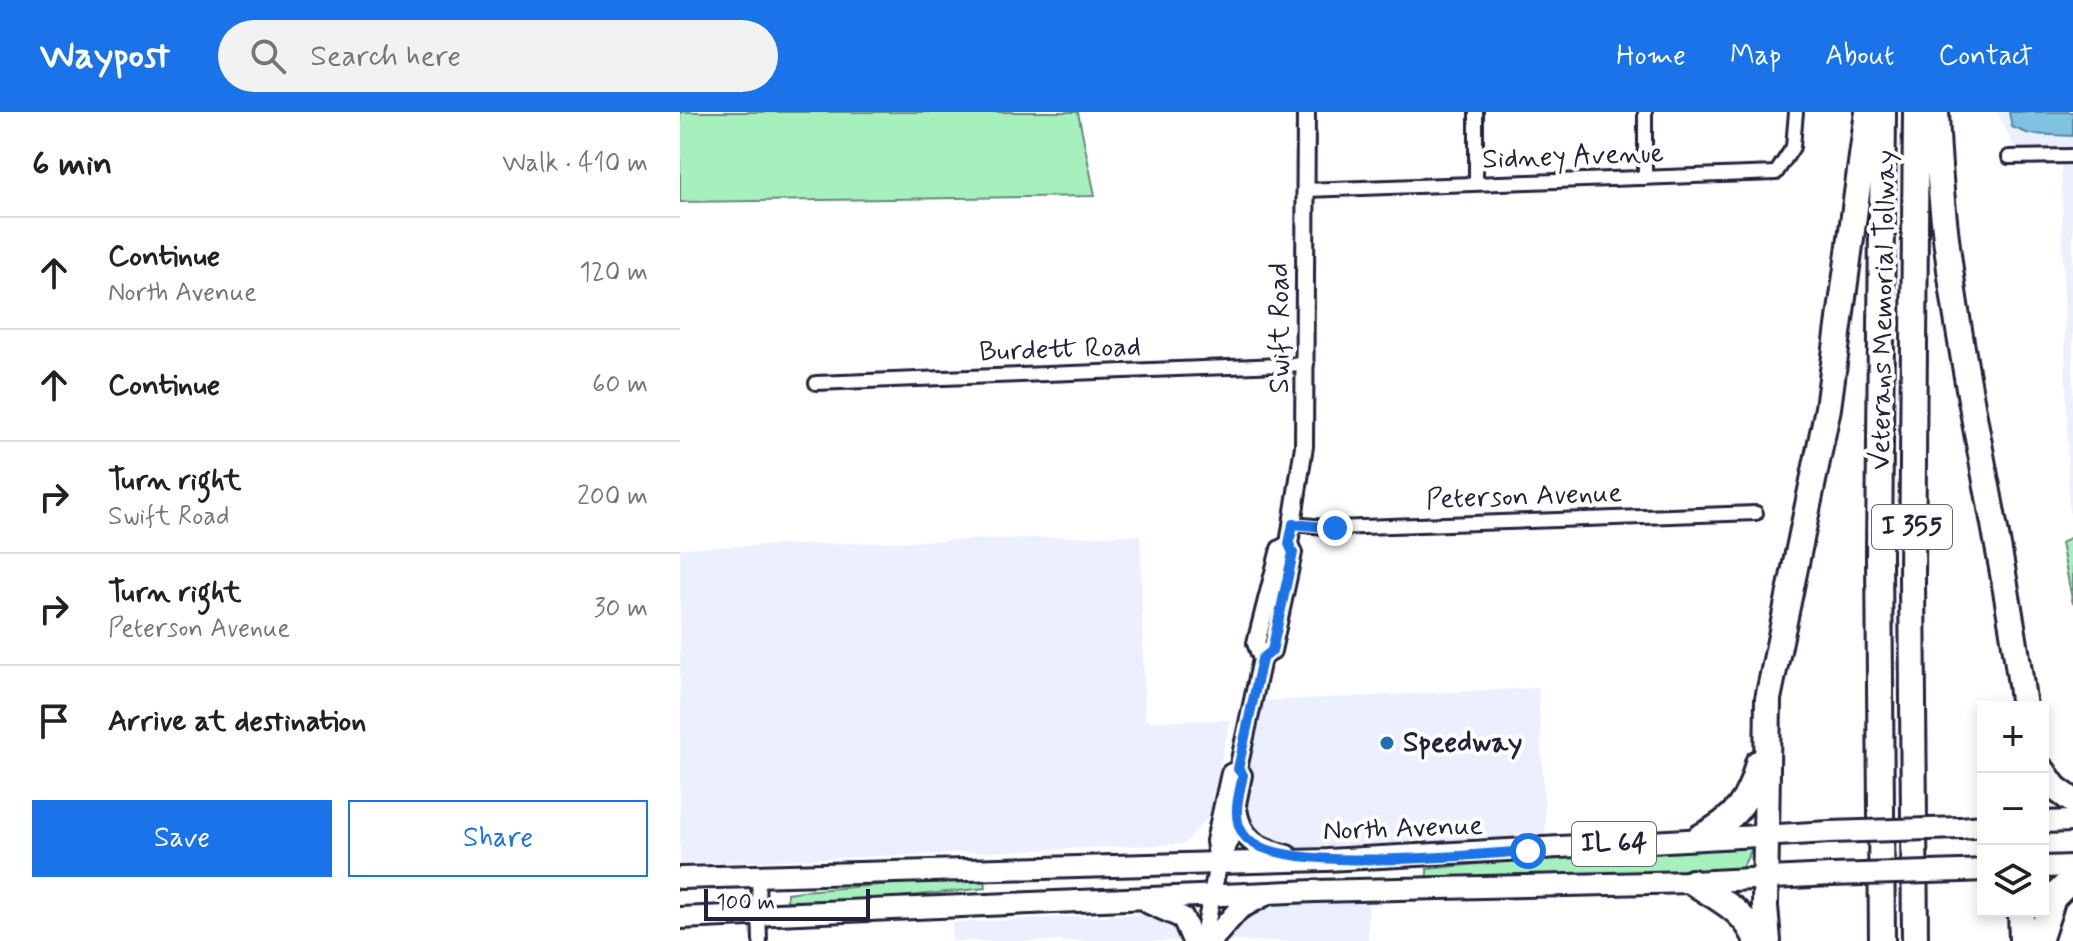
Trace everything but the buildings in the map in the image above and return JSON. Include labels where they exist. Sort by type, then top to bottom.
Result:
[{"type":"highway","points":[[1700,837],[1727,823],[1738,813],[1754,782],[1828,408],[1868,112]]},
{"type":"highway","name":"Veterans Memorial Tollway","points":[[1882,941],[1879,555],[1883,112]]},
{"type":"highway","name":"Veterans Memorial Tollway","points":[[1915,941],[1912,578],[1916,112]]},
{"type":"highway","points":[[1936,112],[1947,259],[1962,362],[1995,529],[2023,701]]},
{"type":"highway","points":[[1765,734],[1768,834],[1765,906],[1768,941]]},
{"type":"highway","points":[[2044,773],[2055,788],[2073,801]]},
{"type":"highway","points":[[2039,941],[2053,898],[2073,878]]},
{"type":"highway","points":[[1692,882],[1738,910],[1748,921],[1757,941]]},
{"type":"highway","points":[[2021,917],[2022,941]]},
{"type":"main road","points":[[1236,809],[1242,834],[1253,845],[1287,856],[1327,860]]},
{"type":"main road","points":[[2049,822],[2073,821]]},
{"type":"main road","name":"North Avenue","points":[[680,878],[1327,860],[1528,851],[1700,837],[1977,827]]},
{"type":"main road","points":[[2049,867],[2073,866]]},
{"type":"main road","name":"North Avenue","points":[[680,918],[1273,892],[1692,882],[1977,870]]},
{"type":"main road","points":[[1211,941],[1239,909],[1273,892]]},
{"type":"main road","points":[[1138,899],[1180,915],[1193,941]]},
{"type":"street","name":"Swift Road","points":[[1238,769],[1262,659],[1272,651],[1293,553],[1289,544],[1303,463],[1307,364],[1306,112]]},
{"type":"street","points":[[1476,112],[1476,184]]},
{"type":"street","points":[[1645,112],[1645,178]]},
{"type":"street","name":"Sidney Avenue","points":[[1306,190],[1776,173],[1793,147],[1796,112]]},
{"type":"street","points":[[2009,157],[2073,156]]},
{"type":"street","name":"Burdett Road","points":[[816,383],[1307,364]]},
{"type":"street","name":"Peterson Avenue","points":[[1293,524],[1335,528],[1756,513]]},
{"type":"street","name":"Swift Road","points":[[1218,864],[1229,843],[1243,775],[1238,769]]},
{"type":"street","name":"Swift Road","points":[[1203,941],[1218,864],[1218,827],[1230,773],[1238,769]]},
{"type":"street","points":[[758,876],[760,941]]},
{"type":"shaded area","points":[[1997,112],[2073,112],[2073,148],[2015,148]]},
{"type":"shaded area","points":[[2061,163],[2073,163],[2073,513],[2069,513]]},
{"type":"shaded area","points":[[1140,535],[1145,721],[1230,720],[1209,816],[1184,844],[680,864],[680,548]]},
{"type":"shaded area","points":[[1538,688],[1546,836],[1291,848],[1263,843],[1243,815],[1244,788],[1264,701]]},
{"type":"shaded area","points":[[1368,893],[1368,941],[1215,941],[1242,912],[1274,900]]},
{"type":"shaded area","points":[[1161,913],[1173,916],[1186,941],[952,941],[952,923]]},
{"type":"green space","points":[[680,112],[1078,112],[1095,196],[680,202]]},
{"type":"green space","points":[[2073,536],[2073,604],[2061,543]]},
{"type":"green space","points":[[1754,845],[1741,870],[1427,878],[1427,869],[1577,854]]},
{"type":"green space","points":[[985,877],[986,888],[870,900],[787,901],[787,893],[802,891]]},
{"type":"water","points":[[2009,112],[2073,112],[2073,136],[2029,134],[2012,127]]},
{"type":"place","name":"Speedway","points":[[1387,743]]},
{"type":"route","points":[[1335,528],[1293,524],[1289,544],[1293,553],[1272,651],[1262,659],[1238,769],[1243,775],[1236,809],[1242,834],[1253,845],[1270,851],[1327,860],[1528,851]]}]
